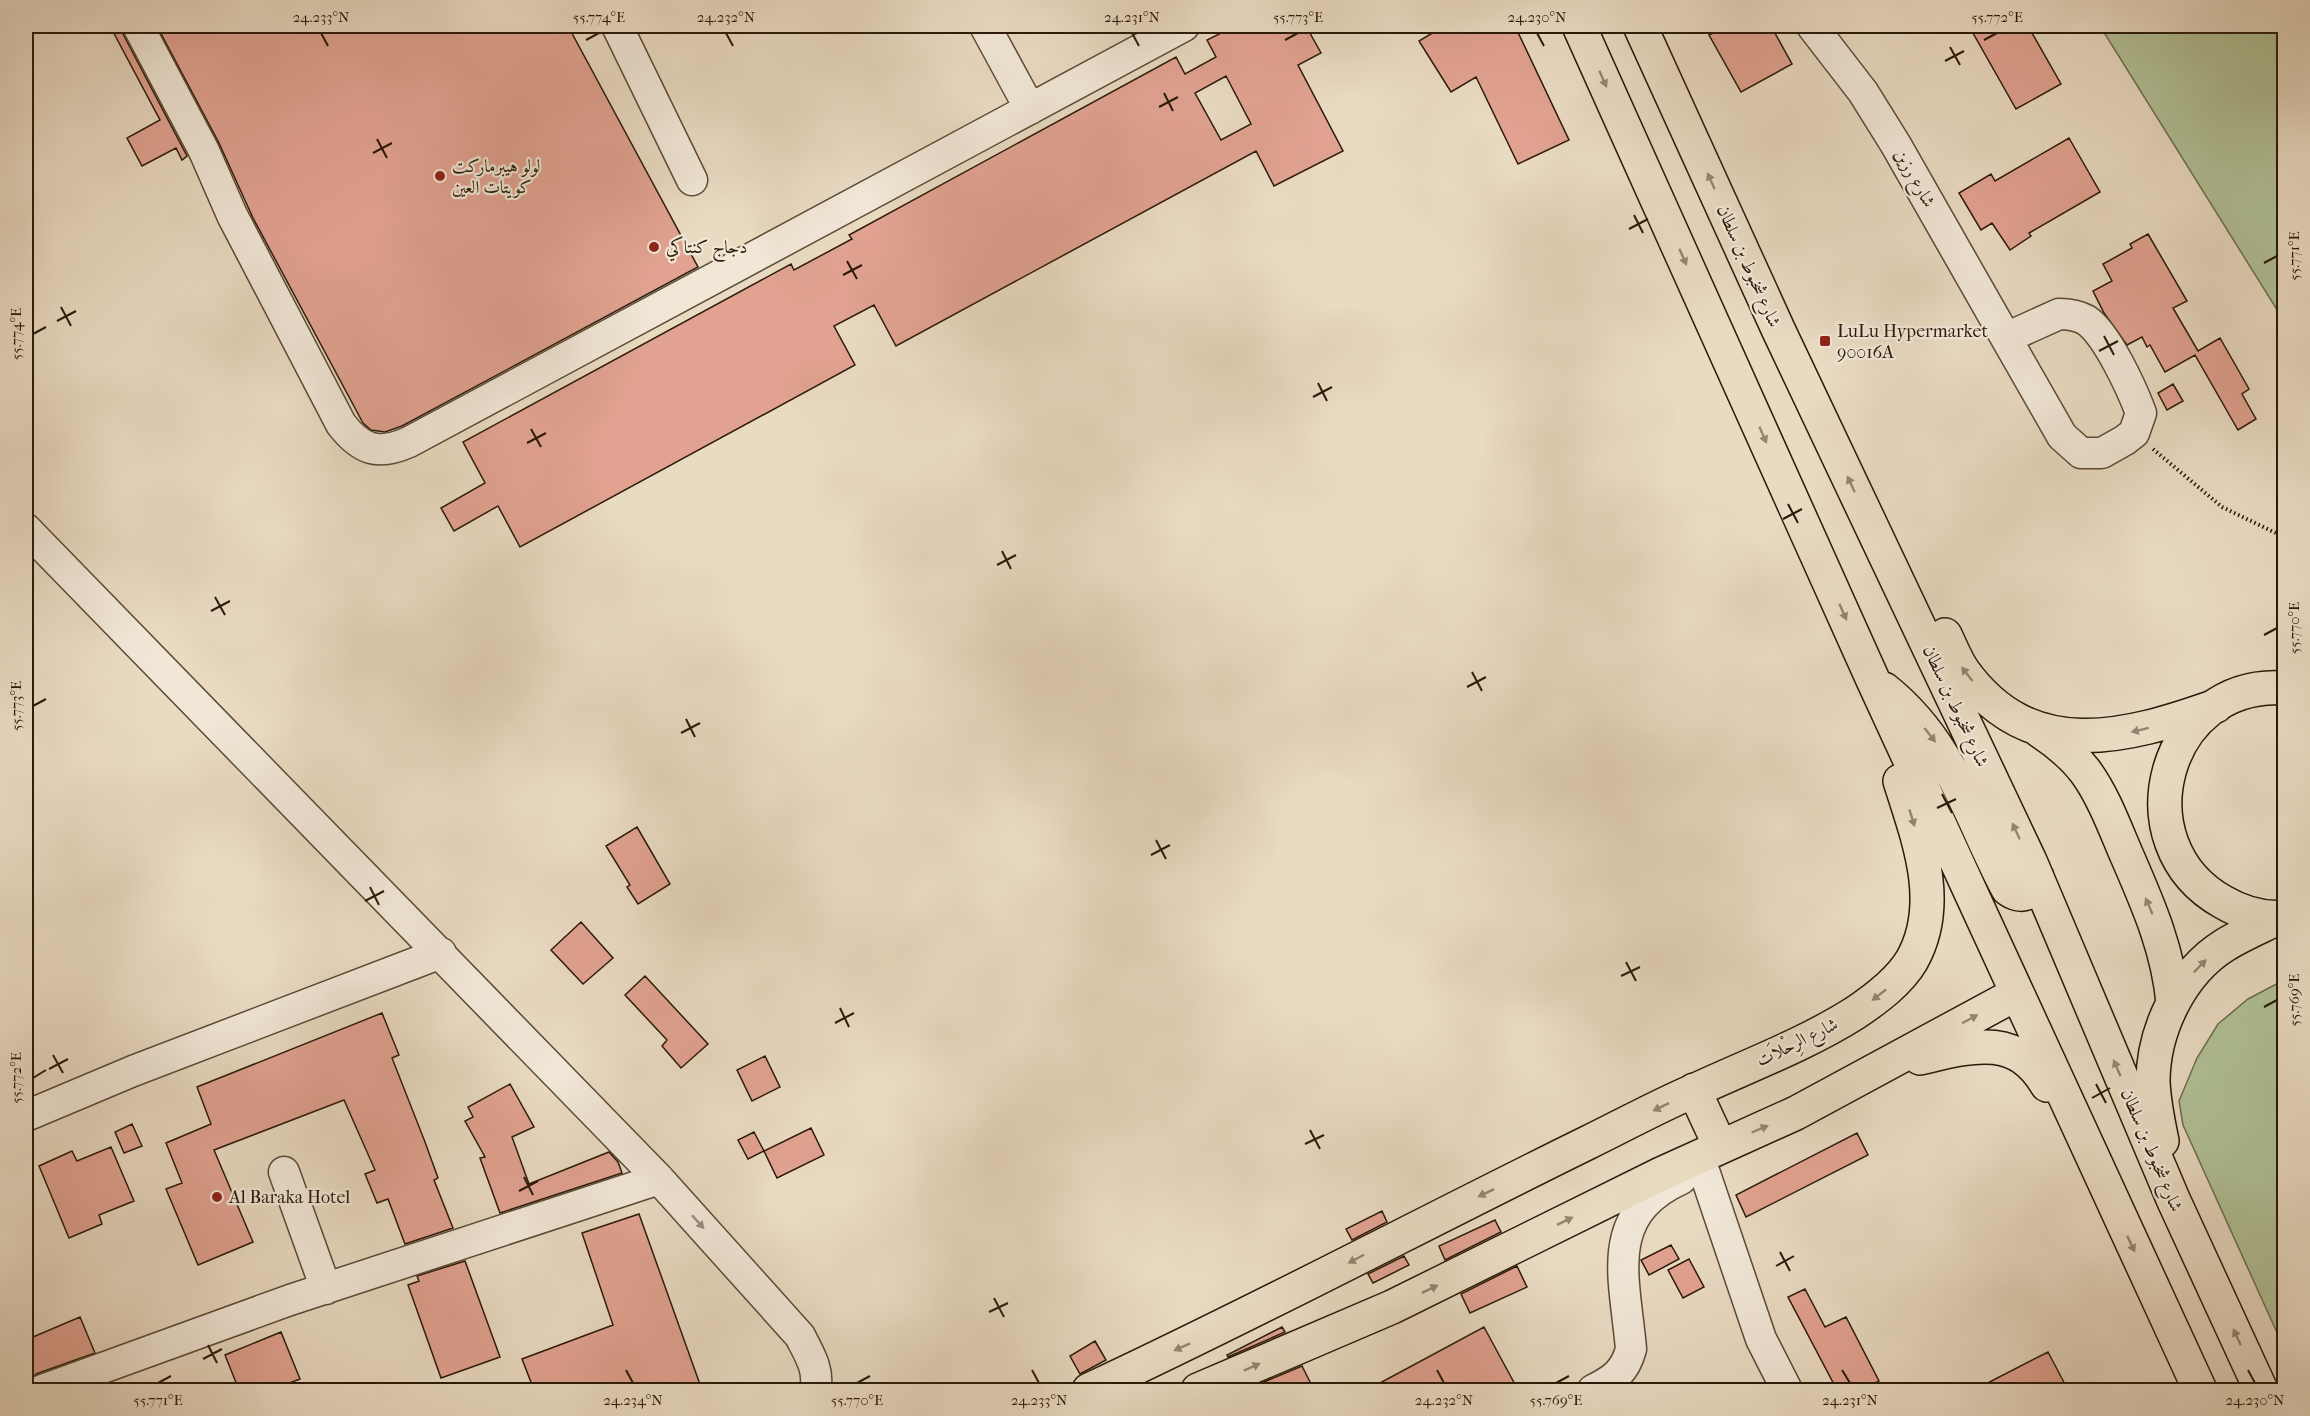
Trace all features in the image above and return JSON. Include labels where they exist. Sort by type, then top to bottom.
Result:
[{"type":"main road","points":[[1579,26],[1873,680],[2200,1390]]},
{"type":"main road","name":"شارع شخبوط بن سلطان","points":[[1640,26],[1778,330],[2037,877],[2173,1199],[2261,1390]]},
{"type":"main road","points":[[1778,330],[1801,345],[1823,374],[1964,672],[1995,704],[2061,745],[2086,773],[2107,809],[2164,944],[2170,970],[2173,1003]]},
{"type":"main road","points":[[1873,680],[1912,714],[1939,746],[1955,773],[2008,889],[2020,895],[2027,894],[2033,890],[2037,877]]},
{"type":"main road","name":"شارع الرِحْلاَت","points":[[1089,1390],[1211,1334],[1408,1232],[1694,1090],[1790,1048],[1853,1014],[1883,993],[1913,959],[1923,925],[1929,890],[1915,828],[1873,680]]},
{"type":"main road","points":[[2037,729],[2073,737],[2132,732],[2216,706],[2254,690],[2284,688]]},
{"type":"main road","points":[[2216,706],[2198,720],[2184,737],[2173,757],[2166,778],[2164,801],[2166,823],[2183,865],[2196,883],[2234,909],[2255,915],[2281,918]]},
{"type":"main road","points":[[2173,1199],[2153,1083],[2160,1037],[2173,1003],[2188,979],[2223,946],[2281,918]]},
{"type":"main road","points":[[1198,1390],[1392,1307],[1707,1157],[1796,1113],[2016,994]]},
{"type":"main road","points":[[1881,1068],[1975,1047],[1996,1047],[2024,1056],[2038,1070],[2107,1191]]},
{"type":"main road","points":[[1694,1090],[1707,1157]]},
{"type":"street","points":[[138,26],[337,417],[362,446],[378,450],[394,449],[409,442],[1184,26]]},
{"type":"street","points":[[617,26],[692,180]]},
{"type":"street","points":[[986,26],[1030,109]]},
{"type":"street","name":"شارع رزين","points":[[1812,26],[1863,92],[1896,145],[2061,436],[2081,453],[2102,453],[2134,433]]},
{"type":"street","points":[[2006,338],[2059,314],[2072,314],[2084,319],[2103,339],[2137,402],[2141,413],[2134,433]]},
{"type":"street","points":[[26,528],[658,1179],[800,1336],[814,1364],[817,1382],[815,1390]]},
{"type":"street","points":[[26,1116],[132,1071],[441,953]]},
{"type":"street","points":[[1593,1390],[1617,1377],[1628,1360],[1630,1349],[1623,1260],[1631,1223],[1645,1201],[1655,1192],[1707,1157],[1761,1339],[1787,1390]]},
{"type":"street","points":[[284,1172],[326,1289]]},
{"type":"street","points":[[42,1390],[326,1289],[658,1179]]},
{"type":"path","points":[[2134,433],[2222,507],[2284,537]]},
{"type":"green space","points":[[2100,26],[2284,26],[2284,321]]},
{"type":"green space","points":[[2284,980],[2284,1348],[2183,1125],[2179,1101],[2197,1058],[2218,1024],[2248,999]]},
{"type":"building","points":[[110,26],[121,26],[123,34],[187,156],[182,160],[176,148],[142,166],[127,138],[160,120]]},
{"type":"building","name":"لولو هيبرماركت كويتات العين","points":[[157,26],[568,26],[698,267],[402,426],[385,432],[371,430],[363,423],[253,218],[219,143]]},
{"type":"building","points":[[1235,26],[1306,26],[1321,53],[1298,65],[1343,151],[1274,186],[1256,151],[896,346],[874,305],[834,326],[855,365],[520,547],[498,506],[454,531],[441,508],[485,483],[463,442],[791,264],[794,270],[852,239],[849,235],[1176,57],[1185,74],[1216,57],[1207,40]],"holes":[[[1226,76],[1251,124],[1221,140],[1195,93]]]},
{"type":"building","points":[[1444,26],[1515,26],[1569,140],[1518,164],[1476,77],[1451,92],[1419,41]]},
{"type":"building","points":[[1726,26],[1771,26],[1792,64],[1741,92],[1709,35]]},
{"type":"building","points":[[1969,26],[2028,26],[2061,84],[2016,109]]},
{"type":"building","points":[[2069,138],[2100,192],[2029,233],[2031,236],[2010,250],[1992,223],[1981,230],[1959,193],[1991,174],[1995,181]]},
{"type":"building","points":[[2148,234],[2187,301],[2173,308],[2198,351],[2220,338],[2249,389],[2242,394],[2256,419],[2238,430],[2195,355],[2165,372],[2150,345],[2147,347],[2142,337],[2127,345],[2104,313],[2093,291],[2112,281],[2103,264],[2132,248],[2130,244]]},
{"type":"building","points":[[2173,384],[2183,401],[2167,410],[2158,393]]},
{"type":"building","points":[[637,827],[670,884],[638,904],[627,887],[630,885],[606,846]]},
{"type":"building","points":[[581,922],[613,958],[583,984],[551,950]]},
{"type":"building","points":[[645,976],[708,1044],[681,1068],[662,1046],[667,1040],[625,995]]},
{"type":"building","points":[[382,1013],[399,1055],[392,1058],[438,1178],[434,1180],[453,1228],[405,1244],[388,1199],[377,1203],[365,1174],[375,1170],[344,1100],[214,1150],[253,1242],[198,1265],[166,1189],[182,1183],[166,1143],[211,1124],[197,1087]]},
{"type":"building","points":[[765,1056],[780,1087],[752,1101],[737,1070]]},
{"type":"building","points":[[510,1084],[534,1127],[512,1137],[529,1184],[609,1152],[618,1162],[622,1173],[500,1213],[480,1158],[485,1157],[465,1121],[473,1117],[468,1107]]},
{"type":"building","points":[[132,1124],[142,1146],[124,1153],[115,1132]]},
{"type":"building","points":[[811,1128],[824,1155],[777,1178],[764,1151]]},
{"type":"building","points":[[754,1132],[764,1151],[748,1159],[738,1140]]},
{"type":"building","points":[[1857,1133],[1868,1155],[1746,1217],[1736,1195]]},
{"type":"building","points":[[111,1147],[134,1201],[99,1215],[102,1224],[69,1238],[39,1166],[72,1151],[77,1161]]},
{"type":"building","points":[[1382,1211],[1387,1222],[1352,1240],[1346,1229]]},
{"type":"building","points":[[639,1214],[702,1390],[534,1390],[522,1359],[613,1325],[582,1233]]},
{"type":"building","points":[[1495,1220],[1501,1232],[1445,1260],[1439,1246]]},
{"type":"building","points":[[1671,1245],[1679,1259],[1649,1275],[1641,1260]]},
{"type":"building","points":[[1404,1256],[1409,1265],[1373,1283],[1368,1274]]},
{"type":"building","points":[[1689,1259],[1704,1287],[1683,1298],[1668,1270]]},
{"type":"building","points":[[465,1261],[500,1357],[441,1378],[408,1285],[419,1281],[417,1276]]},
{"type":"building","points":[[1517,1266],[1527,1287],[1470,1313],[1461,1294]]},
{"type":"building","points":[[1805,1289],[1825,1327],[1846,1317],[1879,1381],[1861,1390],[1837,1390],[1788,1297]]},
{"type":"building","points":[[80,1317],[95,1353],[36,1374],[26,1386],[26,1354],[32,1352],[26,1340]]},
{"type":"building","points":[[1282,1327],[1285,1332],[1228,1357],[1227,1355]]},
{"type":"building","points":[[1484,1327],[1518,1390],[1367,1390]]},
{"type":"building","points":[[281,1332],[300,1379],[271,1390],[239,1390],[225,1355]]},
{"type":"building","points":[[1095,1341],[1106,1360],[1080,1374],[1070,1356]]},
{"type":"building","points":[[2048,1352],[2068,1390],[1974,1390]]},
{"type":"building","points":[[1302,1366],[1314,1390],[1245,1390]]},
{"type":"place","name":"لولو هيبرماركت كويتات العين","points":[[440,176]]},
{"type":"place","name":"دجاج كنتاكي","points":[[654,247]]},
{"type":"place","name":"LuLu Hypermarket 90016A","points":[[1825,341]]},
{"type":"place","name":"Al Baraka Hotel","points":[[217,1197]]}]
